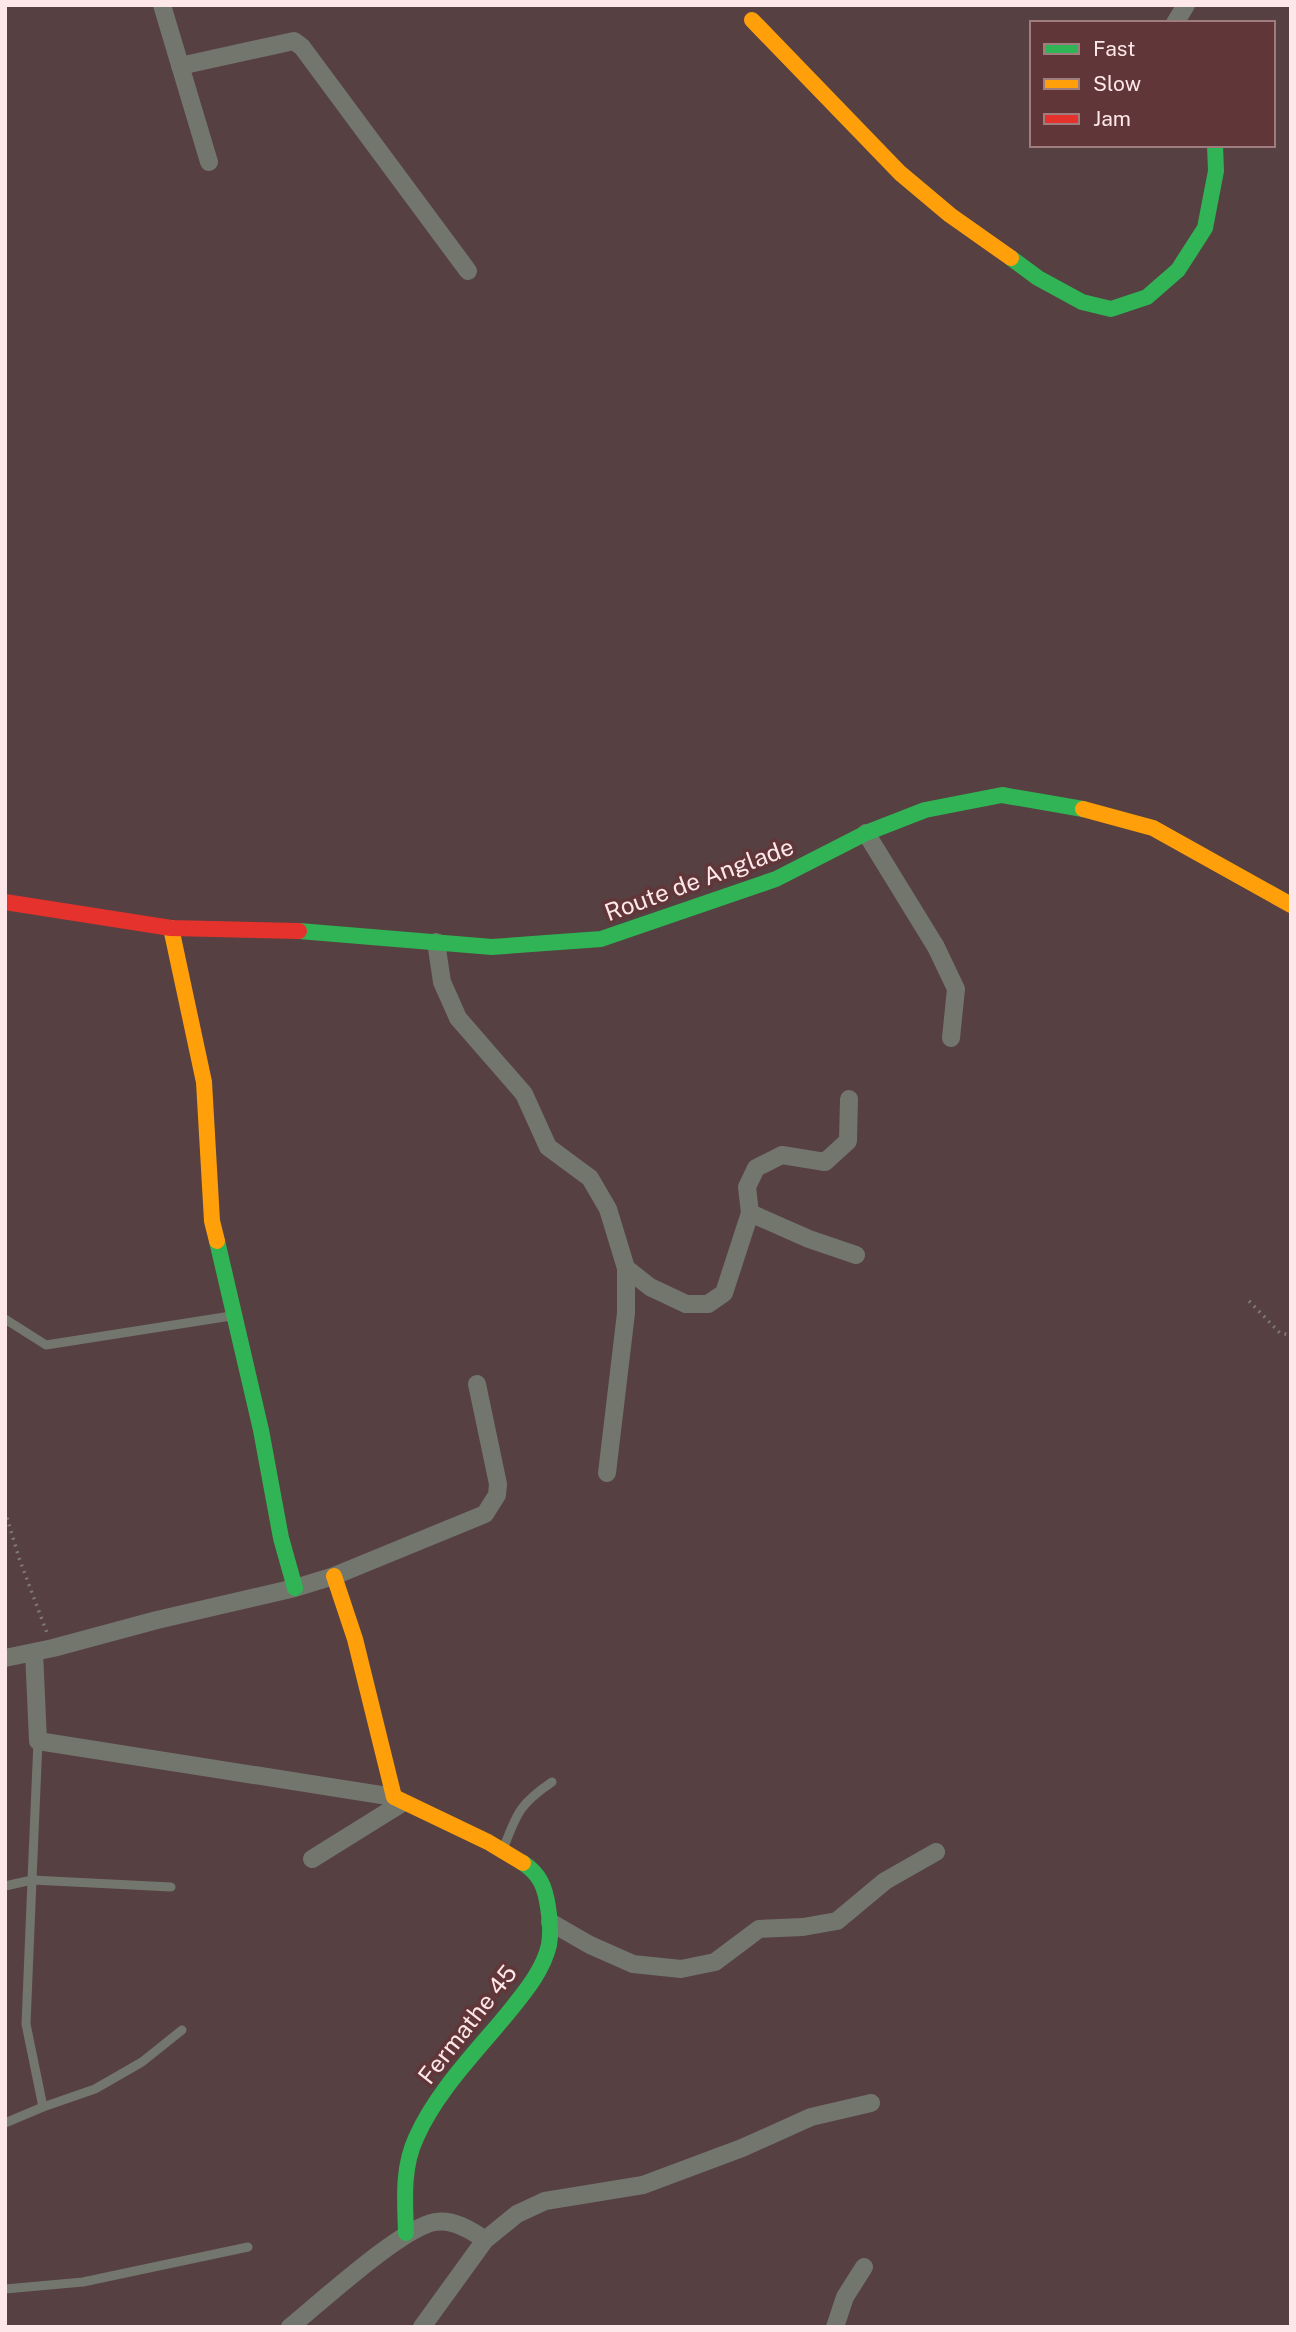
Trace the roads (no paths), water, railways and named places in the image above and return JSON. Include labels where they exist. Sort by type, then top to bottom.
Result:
[{"type":"street","points":[[162,5],[209,162]]},
{"type":"street","points":[[1176,21],[1186,5]]},
{"type":"street","points":[[752,20],[900,173],[950,215],[1038,278],[1082,302],[1111,309],[1147,297],[1178,270],[1205,228],[1216,171],[1215,147]]},
{"type":"street","points":[[180,66],[294,41],[302,47],[468,271]]},
{"type":"street","name":"Route de Anglade","points":[[5,902],[171,928],[321,931],[492,947],[601,939],[776,879],[866,834],[925,810],[1002,794],[1067,805],[1153,828],[1291,905]]},
{"type":"street","points":[[866,834],[936,947],[956,989],[951,1038]]},
{"type":"street","points":[[171,928],[204,1082],[212,1222],[261,1430],[281,1538],[295,1588]]},
{"type":"street","points":[[436,942],[442,982],[458,1018],[524,1094],[548,1147],[590,1178],[608,1209],[626,1268],[625,1312],[607,1473]]},
{"type":"street","points":[[626,1268],[650,1287],[686,1304],[708,1304],[724,1293],[750,1213],[747,1187],[756,1168],[782,1155],[825,1163],[848,1141],[849,1099]]},
{"type":"street","points":[[750,1213],[808,1239],[856,1255]]},
{"type":"street","points":[[5,1658],[53,1648],[157,1619],[295,1588],[334,1576],[485,1514],[497,1495],[498,1484],[477,1384]]},
{"type":"street","points":[[334,1576],[355,1639],[398,1800]]},
{"type":"street","points":[[34,1652],[38,1741],[398,1800]]},
{"type":"street","points":[[312,1859],[398,1800]]},
{"type":"street","name":"Fermathe 45","points":[[398,1800],[459,1827],[535,1871],[545,1888],[550,1922],[549,1944],[540,1968],[525,1991],[437,2101],[415,2139],[404,2180],[406,2234]]},
{"type":"street","points":[[550,1922],[590,1945],[633,1964],[681,1969],[715,1962],[759,1929],[803,1927],[837,1920],[884,1881],[936,1852]]},
{"type":"street","points":[[422,2327],[485,2240],[517,2214],[545,2201],[643,2185],[742,2148],[811,2117],[871,2103]]},
{"type":"street","points":[[290,2327],[406,2234],[436,2222],[470,2229],[485,2240]]},
{"type":"street","points":[[835,2327],[845,2297],[864,2267]]},
{"type":"lane","points":[[5,1319],[46,1345],[233,1315]]},
{"type":"lane","points":[[38,1741],[26,2024],[43,2107]]},
{"type":"lane","points":[[503,1852],[516,1814],[535,1794],[552,1782]]},
{"type":"lane","points":[[5,1886],[32,1880],[171,1887]]},
{"type":"lane","points":[[5,2123],[95,2089],[142,2062],[181,2030]]},
{"type":"lane","points":[[5,2290],[83,2282],[248,2247]]}]
